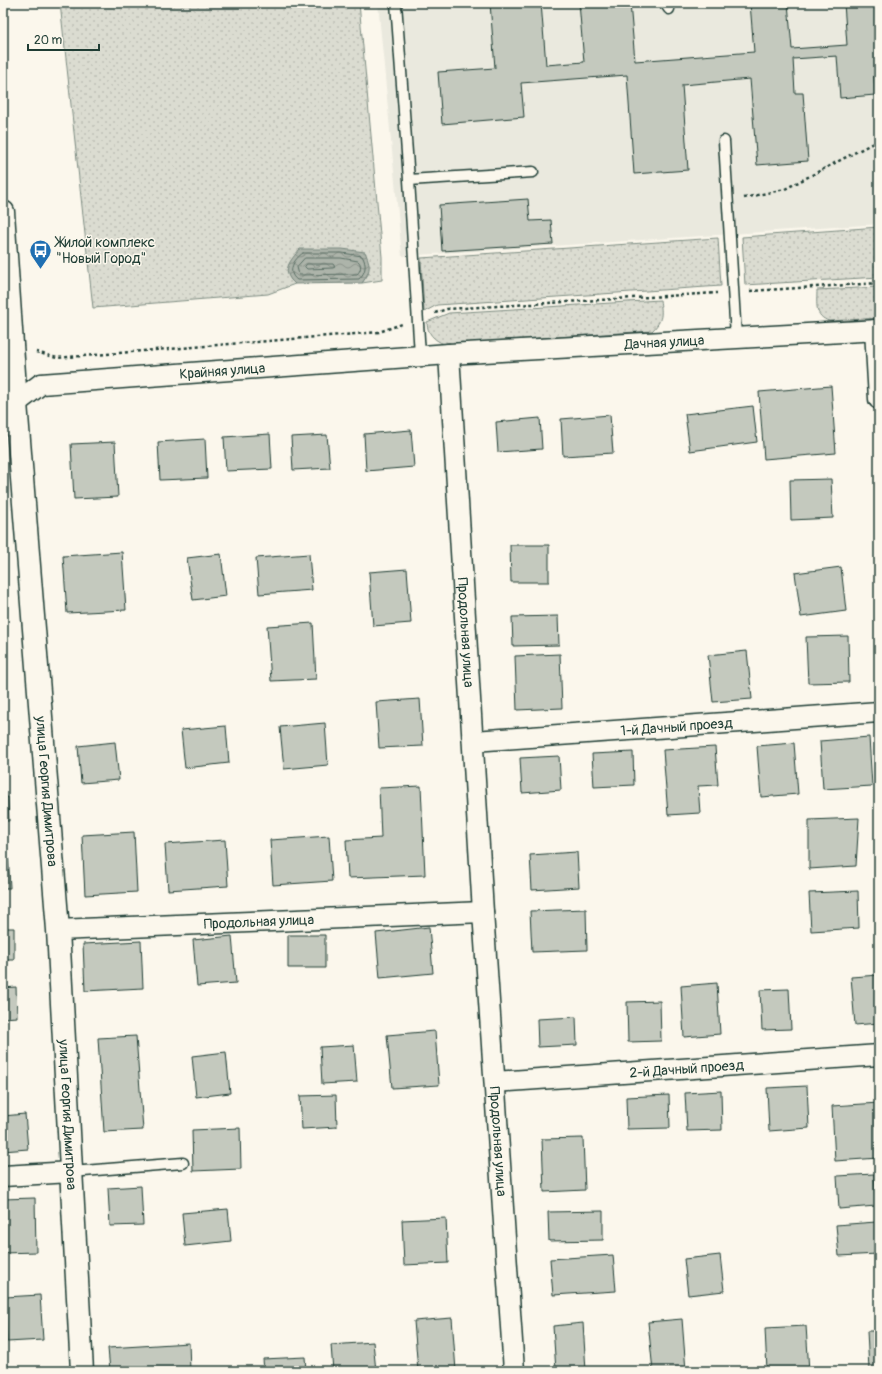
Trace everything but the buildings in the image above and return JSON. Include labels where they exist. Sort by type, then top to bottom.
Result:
[{"type":"street","name":"улица Георгия Димитрова","points":[[3,212],[9,407],[58,930],[82,1371]]},
{"type":"street","name":"Дачная улица","points":[[449,354],[877,330]]},
{"type":"street","points":[[877,330],[879,399]]},
{"type":"street","name":"Крайняя улица","points":[[9,407],[41,384],[449,354]]},
{"type":"street","name":"Продольная улица","points":[[449,354],[514,1371]]},
{"type":"street","name":"1-й Дачный проезд","points":[[474,741],[879,712]]},
{"type":"street","name":"Продольная улица","points":[[58,930],[484,912]]},
{"type":"street","name":"2-й Дачный проезд","points":[[495,1082],[879,1055]]},
{"type":"street","points":[[3,1176],[71,1172]]},
{"type":"lane","points":[[396,3],[420,356]]},
{"type":"lane","points":[[724,141],[736,337]]},
{"type":"lane","points":[[409,180],[533,172]]},
{"type":"lane","points":[[71,1172],[183,1163]]},
{"type":"path","points":[[728,201],[785,189],[879,140]]},
{"type":"path","points":[[34,352],[57,358],[379,332],[447,309],[879,283]]},
{"type":"shaded area","points":[[60,3],[359,3],[382,257],[382,280],[362,283],[369,273],[290,279],[295,284],[268,294],[93,308]]},
{"type":"shaded area","points":[[378,3],[879,3],[879,224],[402,256]]},
{"type":"shaded area","points":[[879,227],[879,277],[745,285],[742,237]]},
{"type":"shaded area","points":[[718,238],[721,286],[437,305],[424,312],[421,258]]},
{"type":"shaded area","points":[[879,287],[879,318],[829,321],[821,316],[817,309],[817,290]]},
{"type":"shaded area","points":[[660,300],[661,317],[652,331],[444,344],[432,336],[427,326],[427,322],[449,313]]},
{"type":"water","points":[[300,249],[342,249],[365,252],[369,265],[367,275],[362,283],[295,284],[290,279],[287,270],[290,262]]},
{"type":"place","name":"Жилой комплекс \"Новый Город\"","points":[[40,270]]}]
